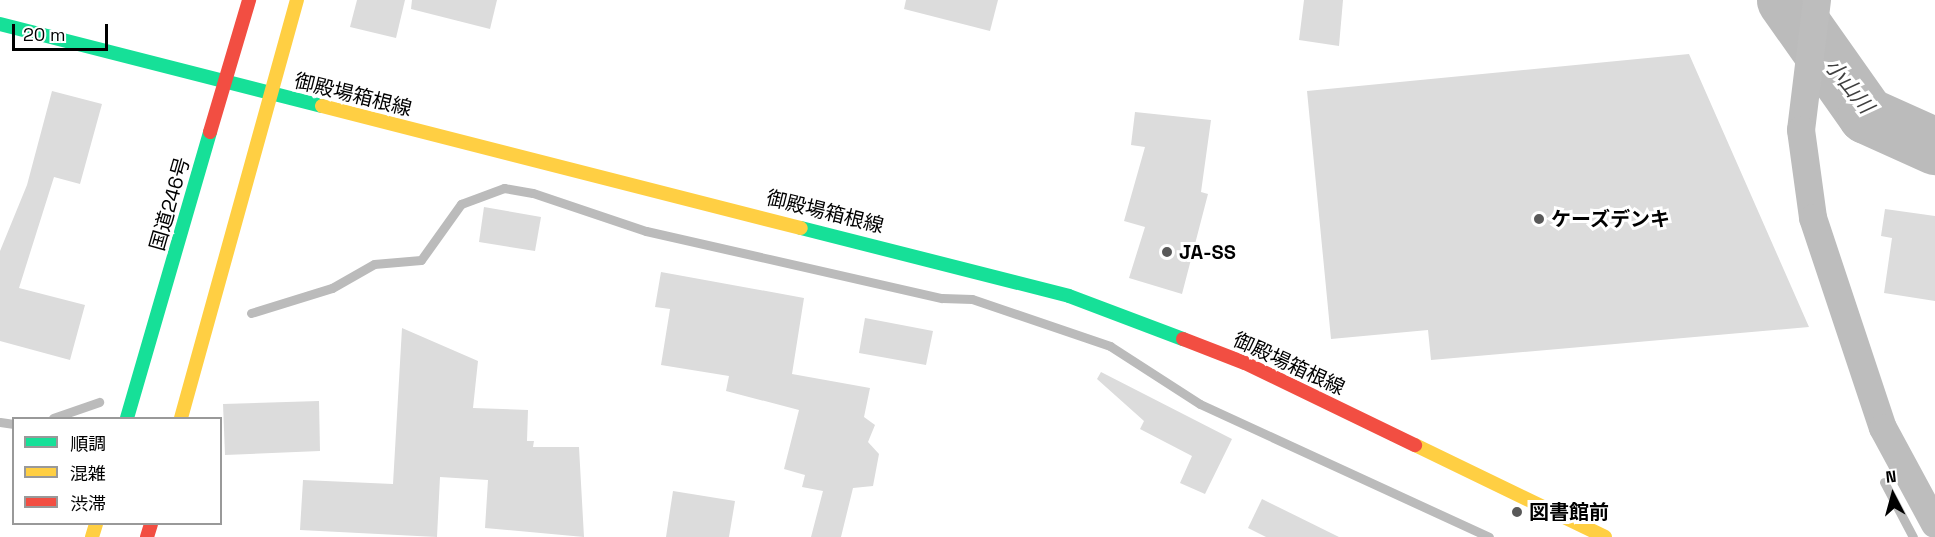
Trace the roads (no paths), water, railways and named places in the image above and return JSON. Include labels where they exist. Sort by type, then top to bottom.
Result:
[{"type":"main road","name":"国道246号","points":[[127,417],[249,0]]},
{"type":"main road","points":[[181,417],[273,94],[297,0]]},
{"type":"main road","name":"御殿場箱根線","points":[[0,24],[1069,296],[1245,363],[1605,537]]},
{"type":"street","points":[[1816,0],[1801,130],[1813,218],[1883,428],[1935,524]]},
{"type":"waterway","name":"小山川","points":[[1785,0],[1866,115],[1935,146]]},
{"type":"waterway","points":[[251,313],[332,288],[374,264],[421,260],[461,204],[504,188],[533,193],[646,231],[942,298],[972,299],[1110,346],[1200,404],[1489,537]]},
{"type":"waterway","points":[[56,417],[99,402]]},
{"type":"waterway","points":[[0,422],[12,424]]},
{"type":"waterway","points":[[1884,482],[1913,537]]},
{"type":"place","name":"ケーズデンキ","points":[[1539,219]]},
{"type":"place","name":"JA-SS","points":[[1167,252]]},
{"type":"place","name":"図書館前","points":[[1517,512]]}]
